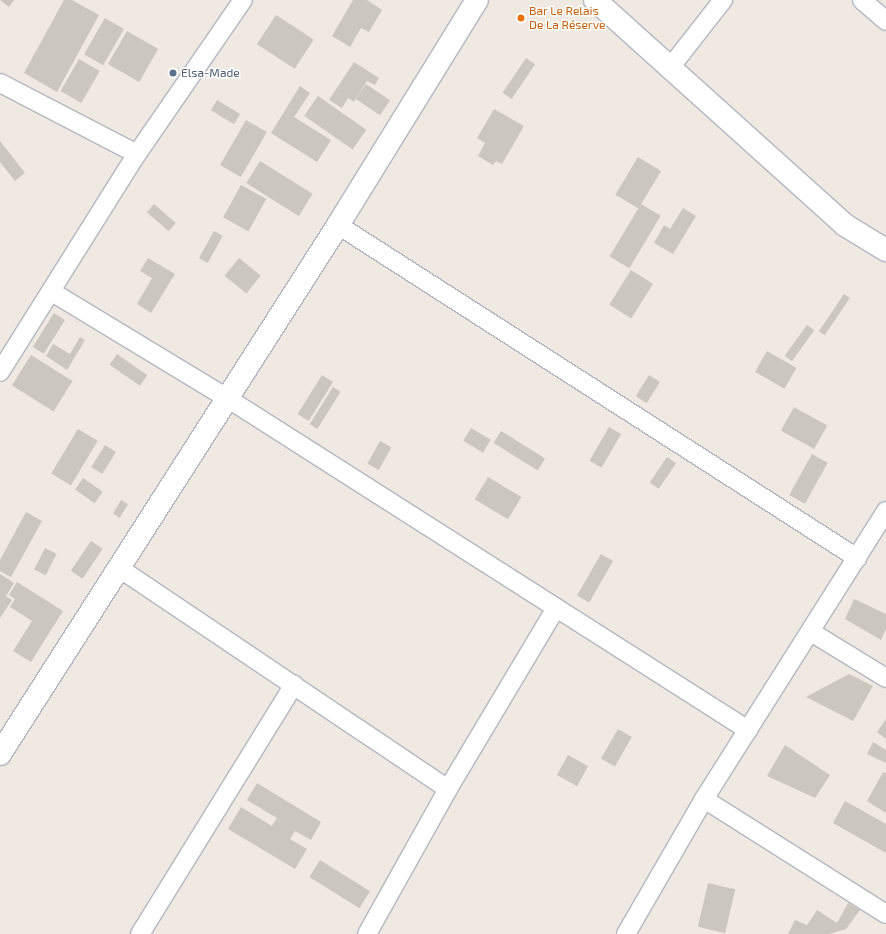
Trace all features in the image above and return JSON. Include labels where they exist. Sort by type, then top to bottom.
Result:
[{"type":"street","points":[[0,372],[52,292],[137,154],[243,0]]},
{"type":"street","points":[[0,754],[338,225],[477,0]]},
{"type":"street","points":[[595,0],[669,70],[845,225],[886,250]]},
{"type":"street","points":[[669,70],[723,0]]},
{"type":"street","points":[[862,0],[886,21]]},
{"type":"street","points":[[0,84],[137,154]]},
{"type":"street","points":[[338,225],[856,558]]},
{"type":"street","points":[[52,292],[227,398],[748,730]]},
{"type":"street","points":[[626,934],[704,799],[811,632],[886,511]]},
{"type":"street","points":[[119,568],[448,788]]},
{"type":"street","points":[[367,934],[448,788],[556,608]]},
{"type":"street","points":[[811,632],[886,678]]},
{"type":"street","points":[[140,934],[294,685]]},
{"type":"street","points":[[704,799],[886,914]]},
{"type":"building","points":[[0,0],[14,0],[9,7]]},
{"type":"building","points":[[64,0],[72,0],[99,15],[57,92],[24,73]]},
{"type":"building","points":[[353,0],[367,0],[382,10],[369,32],[361,28],[350,47],[332,36]]},
{"type":"building","points":[[276,15],[314,40],[295,69],[257,44]]},
{"type":"building","points":[[105,18],[124,29],[103,65],[84,54]]},
{"type":"building","points":[[127,31],[158,49],[139,82],[108,64]]},
{"type":"building","points":[[526,58],[535,64],[512,99],[503,93]]},
{"type":"building","points":[[79,59],[100,71],[81,103],[61,91]]},
{"type":"building","points":[[354,62],[379,78],[375,85],[367,81],[354,102],[348,98],[342,108],[329,100]]},
{"type":"building","points":[[366,84],[390,100],[380,115],[356,99]]},
{"type":"building","points":[[300,86],[310,93],[294,117],[331,140],[317,162],[271,133]]},
{"type":"building","points":[[318,96],[366,130],[353,150],[304,116]]},
{"type":"building","points":[[217,100],[240,114],[234,124],[211,110]]},
{"type":"building","points":[[494,109],[524,126],[502,164],[496,161],[493,165],[478,156],[485,143],[477,138]]},
{"type":"building","points":[[246,120],[267,132],[241,177],[220,165]]},
{"type":"building","points":[[0,141],[25,173],[15,181],[0,162]]},
{"type":"building","points":[[638,157],[661,171],[638,209],[615,195]]},
{"type":"building","points":[[260,161],[313,194],[299,216],[246,183]]},
{"type":"building","points":[[241,185],[266,199],[248,231],[223,217]]},
{"type":"building","points":[[154,204],[176,223],[169,231],[147,212]]},
{"type":"building","points":[[641,204],[661,216],[629,268],[610,256]]},
{"type":"building","points":[[683,208],[696,216],[673,254],[654,243],[664,225],[670,229]]},
{"type":"building","points":[[214,231],[223,236],[208,263],[199,258]]},
{"type":"building","points":[[148,258],[175,274],[151,313],[137,304],[152,278],[140,271]]},
{"type":"building","points":[[239,258],[261,276],[246,293],[225,276]]},
{"type":"building","points":[[631,270],[653,284],[631,319],[609,305]]},
{"type":"building","points":[[844,294],[850,298],[825,335],[819,331]]},
{"type":"building","points":[[54,313],[65,320],[44,354],[33,347]]},
{"type":"building","points":[[807,325],[814,330],[792,361],[785,356]]},
{"type":"building","points":[[80,337],[85,340],[67,370],[46,356],[53,344],[70,354]]},
{"type":"building","points":[[767,351],[796,368],[784,389],[755,372]]},
{"type":"building","points":[[117,354],[147,375],[140,386],[110,365]]},
{"type":"building","points":[[31,355],[73,381],[53,411],[12,386]]},
{"type":"building","points":[[322,375],[333,382],[309,421],[298,414]]},
{"type":"building","points":[[649,375],[660,382],[647,403],[636,396]]},
{"type":"building","points":[[333,387],[341,392],[317,429],[310,424]]},
{"type":"building","points":[[794,407],[827,425],[814,449],[781,431]]},
{"type":"building","points":[[609,427],[621,434],[602,468],[590,461]]},
{"type":"building","points":[[471,428],[491,440],[483,453],[463,441]]},
{"type":"building","points":[[78,429],[98,441],[71,485],[51,474]]},
{"type":"building","points":[[501,431],[545,459],[538,470],[494,443]]},
{"type":"building","points":[[380,441],[391,447],[379,470],[367,464]]},
{"type":"building","points":[[105,445],[116,452],[102,474],[91,467]]},
{"type":"building","points":[[812,454],[828,463],[805,504],[789,495]]},
{"type":"building","points":[[667,457],[676,463],[659,489],[650,483]]},
{"type":"building","points":[[488,477],[521,497],[508,519],[475,499]]},
{"type":"building","points":[[83,478],[103,492],[95,503],[75,489]]},
{"type":"building","points":[[121,500],[128,504],[120,518],[113,514]]},
{"type":"building","points":[[26,512],[42,521],[11,577],[0,571],[0,560]]},
{"type":"building","points":[[91,541],[103,549],[82,579],[71,571]]},
{"type":"building","points":[[45,548],[57,554],[46,575],[34,569]]},
{"type":"building","points":[[601,554],[613,561],[589,603],[577,596]]},
{"type":"building","points":[[0,574],[14,583],[6,596],[12,600],[0,618]]},
{"type":"building","points":[[17,582],[63,611],[31,662],[13,651],[32,621],[10,607],[15,599],[9,595]]},
{"type":"building","points":[[854,599],[886,614],[886,629],[881,640],[845,619]]},
{"type":"building","points":[[849,674],[873,686],[853,721],[806,697]]},
{"type":"building","points":[[886,719],[886,739],[877,732]]},
{"type":"building","points":[[618,729],[632,737],[615,766],[601,758]]},
{"type":"building","points":[[873,742],[886,750],[886,763],[867,754]]},
{"type":"building","points":[[785,745],[830,775],[815,798],[767,776]]},
{"type":"building","points":[[568,755],[588,766],[577,786],[557,775]]},
{"type":"building","points":[[883,772],[886,773],[886,813],[867,801]]},
{"type":"building","points":[[257,783],[321,822],[311,840],[295,831],[290,839],[307,849],[295,869],[228,829],[241,807],[272,826],[277,818],[247,800]]},
{"type":"building","points":[[845,801],[886,824],[886,853],[833,823]]},
{"type":"building","points":[[320,860],[370,891],[359,908],[309,877]]},
{"type":"building","points":[[708,883],[735,889],[725,933],[698,927]]},
{"type":"building","points":[[848,903],[860,910],[846,929],[829,934],[788,934],[795,920],[807,925],[817,910],[837,923]]},
{"type":"place","name":"Bar Le Relais De La Réserve","points":[[521,18]]},
{"type":"place","name":"Elsa-Made","points":[[173,73]]}]
